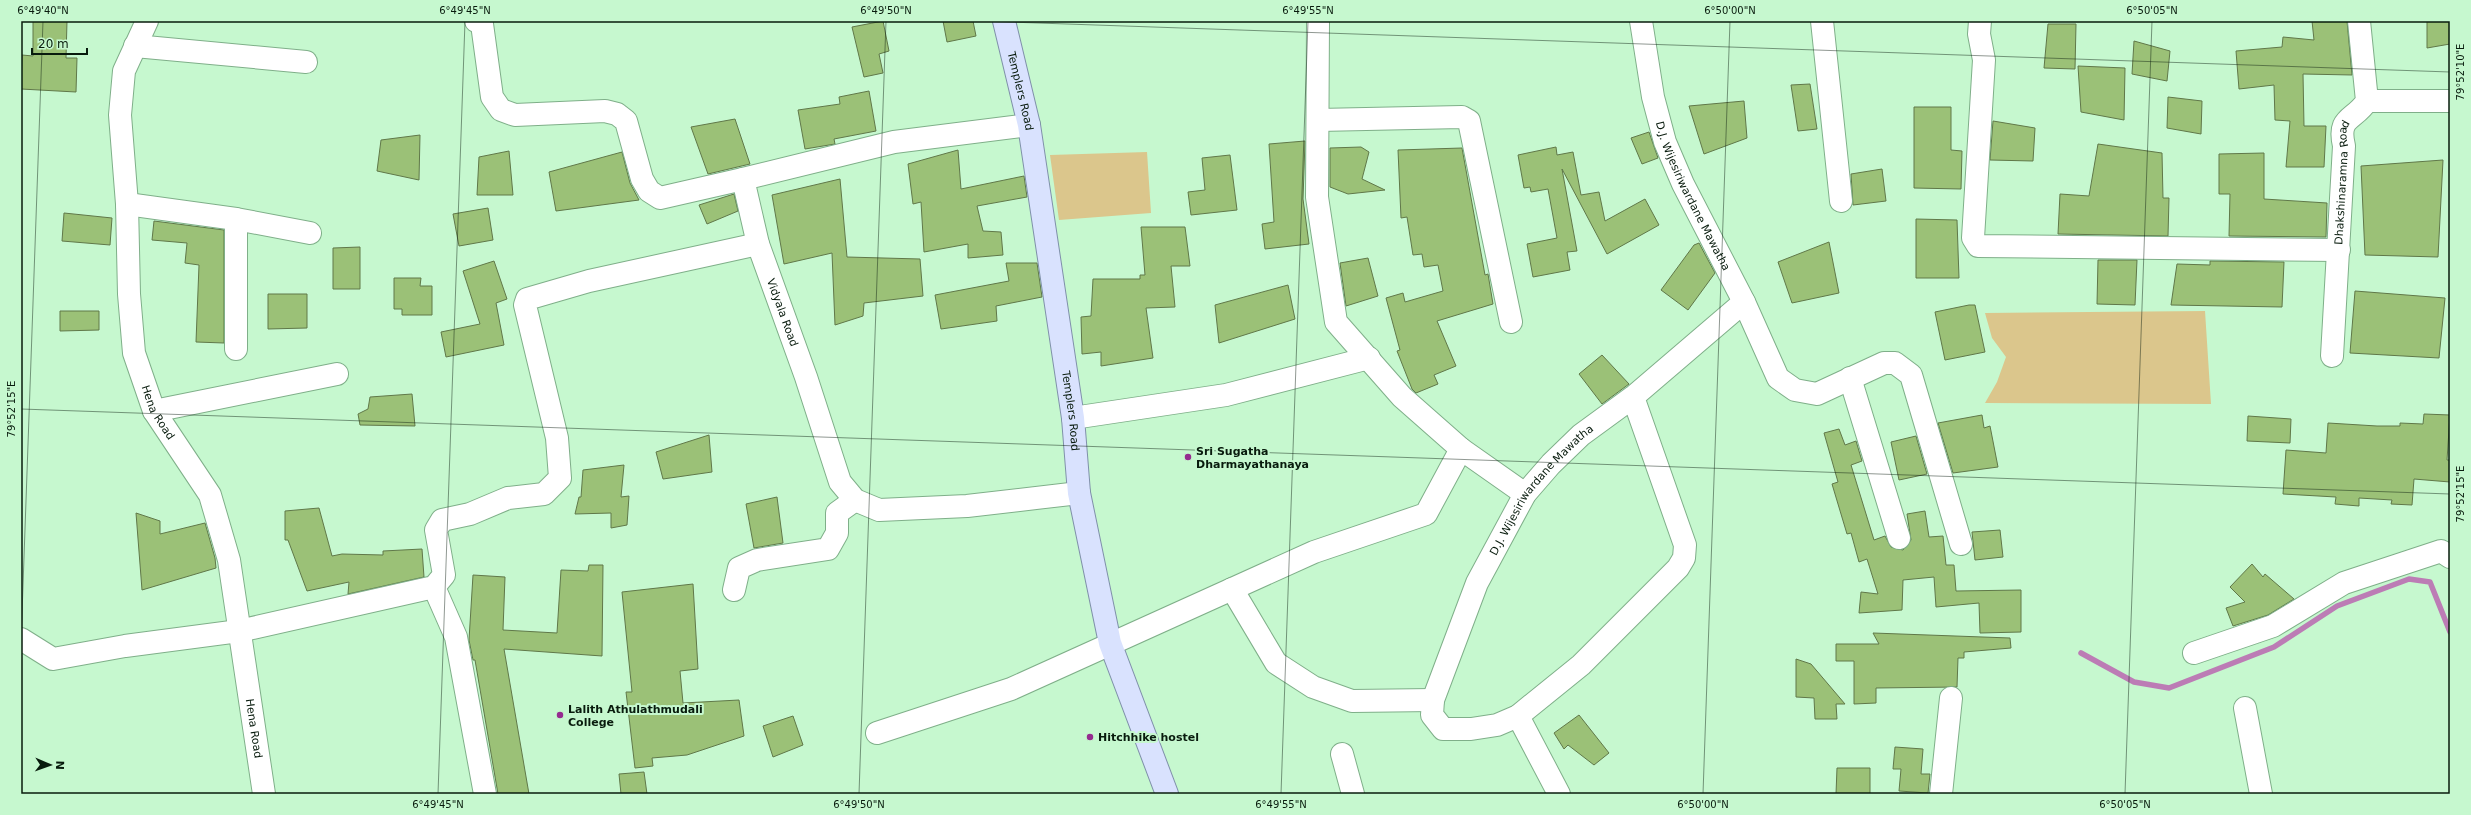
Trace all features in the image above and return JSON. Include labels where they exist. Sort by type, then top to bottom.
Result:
[{"type":"main road","name":"Templers Road","points":[[1004,21],[1029,125],[1073,418],[1079,493],[1110,643],[1167,794]]},
{"type":"street","name":"Hena Road","points":[[147,21],[124,71],[120,115],[127,204],[129,294],[134,353],[154,411],[210,495],[229,560],[264,794]]},
{"type":"street","points":[[476,21],[482,24],[492,97],[501,110],[515,114],[605,111],[617,114],[626,121],[642,179],[649,191],[660,198],[894,142],[1029,125]]},
{"type":"street","points":[[1318,21],[1317,197],[1336,322],[1369,358],[1402,398],[1461,449],[1526,494]]},
{"type":"street","name":"D.J. Wijesiriwardane Mawatha","points":[[1633,397],[1685,545],[1684,558],[1678,568],[1582,664],[1518,716],[1497,725],[1470,729],[1443,729],[1432,715],[1433,700],[1477,583],[1526,494],[1550,464],[1581,435],[1633,397],[1744,302],[1683,184],[1665,142],[1653,97],[1641,21]]},
{"type":"street","points":[[1822,21],[1841,201]]},
{"type":"street","points":[[1980,21],[1979,34],[1984,60],[1973,238],[1978,246],[2339,250]]},
{"type":"street","points":[[2359,21],[2367,101],[2450,101]]},
{"type":"street","points":[[135,46],[306,62]]},
{"type":"street","name":"Dhakshinaramna Road","points":[[2332,356],[2333,314],[2339,250],[2344,146],[2341,132],[2344,122],[2361,110],[2367,101]]},
{"type":"street","points":[[1318,120],[1462,117],[1469,121],[1511,322]]},
{"type":"street","name":"Vidyala Road","points":[[743,179],[758,244],[806,377],[840,482],[855,500],[879,510],[967,506],[1079,493]]},
{"type":"street","points":[[127,204],[236,219],[310,233]]},
{"type":"street","points":[[236,219],[236,349]]},
{"type":"street","points":[[21,639],[53,658],[125,646],[239,631],[434,587],[444,575],[436,530],[442,520],[470,514],[508,498],[544,494],[560,478],[557,438],[525,305],[527,299],[589,281],[758,244]]},
{"type":"street","points":[[1744,302],[1778,378],[1795,390],[1817,394],[1884,363],[1895,363],[1911,375],[1960,544]]},
{"type":"street","points":[[1073,418],[1226,395],[1369,358]]},
{"type":"street","points":[[154,411],[338,374]]},
{"type":"street","points":[[1850,378],[1899,538]]},
{"type":"street","points":[[878,733],[1011,689],[1314,552],[1426,514],[1461,449]]},
{"type":"street","points":[[734,590],[739,568],[756,560],[828,549],[837,533],[838,513],[855,500]]},
{"type":"street","points":[[2194,652],[2273,626],[2344,583],[2441,551],[2450,557]]},
{"type":"street","points":[[434,587],[456,637],[485,794]]},
{"type":"street","points":[[1232,589],[1276,663],[1313,687],[1352,700],[1433,700]]},
{"type":"street","points":[[1941,794],[1951,698]]},
{"type":"street","points":[[2245,708],[2261,794]]},
{"type":"street","points":[[1518,716],[1558,794]]},
{"type":"street","points":[[1342,754],[1353,794]]},
{"type":"shaded area","points":[[1147,152],[1151,213],[1059,220],[1050,155]]},
{"type":"shaded area","points":[[2205,311],[2211,404],[1985,403],[1997,382],[2006,357],[1992,338],[1985,313]]},
{"type":"building","points":[[33,21],[67,21],[66,58],[77,58],[76,92],[21,89],[22,55],[33,56]]},
{"type":"building","points":[[883,21],[889,51],[879,54],[883,73],[864,77],[852,27]]},
{"type":"building","points":[[943,21],[973,21],[976,36],[947,42]]},
{"type":"building","points":[[2312,21],[2347,21],[2352,75],[2303,74],[2304,126],[2326,126],[2324,167],[2286,167],[2290,121],[2275,120],[2274,85],[2239,89],[2236,51],[2282,47],[2283,37],[2314,40]]},
{"type":"building","points":[[2427,21],[2450,21],[2450,44],[2427,48]]},
{"type":"building","points":[[2048,24],[2076,24],[2075,69],[2044,68]]},
{"type":"building","points":[[2134,41],[2170,51],[2167,81],[2132,74]]},
{"type":"building","points":[[2078,66],[2125,68],[2124,120],[2081,112]]},
{"type":"building","points":[[1810,84],[1817,129],[1798,131],[1791,85]]},
{"type":"building","points":[[869,91],[876,131],[834,139],[835,144],[805,149],[798,110],[840,104],[839,97]]},
{"type":"building","points":[[2168,97],[2202,101],[2201,134],[2167,128]]},
{"type":"building","points":[[1744,101],[1747,138],[1704,154],[1689,106]]},
{"type":"building","points":[[1914,107],[1951,107],[1951,150],[1962,151],[1961,189],[1914,188]]},
{"type":"building","points":[[735,119],[750,164],[708,174],[691,127]]},
{"type":"building","points":[[1993,121],[2035,128],[2033,161],[1990,160]]},
{"type":"building","points":[[1649,132],[1658,158],[1642,164],[1631,138]]},
{"type":"building","points":[[420,135],[419,180],[377,171],[381,140]]},
{"type":"building","points":[[1305,141],[1303,199],[1309,244],[1265,249],[1262,224],[1274,222],[1269,144]]},
{"type":"building","points":[[2098,144],[2162,153],[2163,198],[2169,198],[2168,236],[2058,234],[2060,194],[2089,196]]},
{"type":"building","points":[[1361,147],[1369,152],[1362,179],[1385,190],[1348,194],[1330,187],[1330,148]]},
{"type":"building","points":[[1556,147],[1557,155],[1573,152],[1581,195],[1599,192],[1605,221],[1645,199],[1659,225],[1607,254],[1562,169],[1577,251],[1567,252],[1570,270],[1533,277],[1527,244],[1557,238],[1548,189],[1531,192],[1530,187],[1524,188],[1518,155]]},
{"type":"building","points":[[1462,148],[1485,275],[1488,274],[1493,304],[1437,321],[1456,366],[1434,375],[1438,384],[1416,393],[1412,389],[1397,351],[1400,350],[1386,298],[1403,293],[1405,302],[1443,291],[1438,265],[1424,267],[1422,254],[1413,255],[1407,217],[1401,218],[1398,150]]},
{"type":"building","points":[[958,150],[961,189],[1024,176],[1027,197],[977,206],[983,231],[1001,232],[1003,255],[968,258],[968,244],[924,252],[921,202],[913,204],[908,164]]},
{"type":"building","points":[[509,151],[513,195],[477,195],[479,157]]},
{"type":"building","points":[[622,152],[630,183],[639,200],[556,211],[549,172]]},
{"type":"building","points":[[2264,153],[2264,199],[2327,203],[2326,237],[2229,236],[2230,194],[2219,194],[2219,154]]},
{"type":"building","points":[[1230,155],[1237,210],[1191,215],[1188,192],[1205,190],[1202,158]]},
{"type":"building","points":[[2443,160],[2438,257],[2365,255],[2361,166]]},
{"type":"building","points":[[1882,169],[1886,201],[1853,205],[1851,174]]},
{"type":"building","points":[[840,179],[847,257],[920,259],[923,296],[864,303],[863,316],[835,325],[832,253],[784,264],[772,195]]},
{"type":"building","points":[[734,194],[738,211],[707,224],[699,205]]},
{"type":"building","points":[[488,208],[493,240],[459,246],[453,214]]},
{"type":"building","points":[[64,213],[112,218],[110,245],[62,241]]},
{"type":"building","points":[[1916,219],[1957,220],[1959,278],[1916,278]]},
{"type":"building","points":[[154,221],[224,230],[224,343],[196,342],[199,265],[185,263],[187,243],[152,240]]},
{"type":"building","points":[[1141,227],[1185,227],[1190,266],[1171,266],[1175,307],[1146,308],[1153,358],[1101,366],[1101,352],[1082,354],[1081,317],[1091,316],[1093,279],[1140,279],[1140,275],[1145,275]]},
{"type":"building","points":[[1829,242],[1839,293],[1792,303],[1778,262]]},
{"type":"building","points":[[1699,243],[1715,273],[1688,310],[1661,290],[1694,245]]},
{"type":"building","points":[[360,247],[360,289],[333,289],[333,248]]},
{"type":"building","points":[[1368,258],[1378,296],[1346,306],[1340,263]]},
{"type":"building","points":[[2098,260],[2137,260],[2135,305],[2097,304]]},
{"type":"building","points":[[494,261],[507,299],[496,303],[504,345],[446,357],[441,332],[480,324],[463,271]]},
{"type":"building","points":[[2210,261],[2284,262],[2282,307],[2171,305],[2177,264],[2210,265]]},
{"type":"building","points":[[1006,263],[1037,263],[1042,297],[996,306],[997,321],[941,329],[935,295],[1009,281]]},
{"type":"building","points":[[394,278],[421,278],[420,286],[432,286],[432,315],[402,315],[402,309],[394,309]]},
{"type":"building","points":[[1288,285],[1295,319],[1219,343],[1215,305]]},
{"type":"building","points":[[2355,291],[2445,298],[2439,358],[2350,353]]},
{"type":"building","points":[[268,294],[307,294],[307,328],[268,329]]},
{"type":"building","points":[[1975,305],[1985,352],[1945,360],[1935,312]]},
{"type":"building","points":[[60,311],[99,311],[99,330],[60,331]]},
{"type":"building","points":[[1602,355],[1629,384],[1602,404],[1579,374]]},
{"type":"building","points":[[412,394],[415,426],[360,425],[358,414],[368,409],[370,397]]},
{"type":"building","points":[[2424,414],[2450,415],[2447,460],[2450,460],[2450,482],[2414,479],[2412,505],[2391,504],[2392,500],[2359,498],[2359,506],[2335,504],[2336,497],[2283,494],[2286,450],[2326,453],[2328,423],[2377,426],[2400,426],[2400,423],[2423,424]]},
{"type":"building","points":[[1982,415],[1984,428],[1990,426],[1998,467],[1953,473],[1938,423]]},
{"type":"building","points":[[2248,416],[2291,419],[2290,443],[2247,441]]},
{"type":"building","points":[[1839,429],[1845,445],[1856,441],[1862,461],[1851,465],[1874,540],[1885,536],[1891,547],[1903,550],[1911,540],[1907,514],[1925,511],[1929,537],[1943,536],[1946,565],[1954,565],[1956,591],[2021,590],[2021,632],[1980,633],[1979,603],[1936,607],[1934,577],[1903,580],[1902,610],[1859,613],[1861,592],[1878,594],[1867,559],[1859,562],[1851,533],[1847,534],[1832,484],[1838,482],[1824,433]]},
{"type":"building","points":[[709,435],[712,472],[663,479],[656,452]]},
{"type":"building","points":[[1916,436],[1927,474],[1899,480],[1891,442]]},
{"type":"building","points":[[624,465],[621,497],[629,496],[627,525],[611,528],[611,513],[575,514],[579,497],[581,497],[583,470]]},
{"type":"building","points":[[777,497],[783,543],[754,548],[746,504]]},
{"type":"building","points":[[319,508],[332,556],[342,554],[383,555],[383,551],[422,549],[424,577],[348,594],[349,582],[307,591],[288,540],[285,540],[285,511]]},
{"type":"building","points":[[136,513],[160,521],[160,534],[205,523],[215,558],[216,568],[142,590]]},
{"type":"building","points":[[2000,530],[2003,557],[1975,560],[1972,532]]},
{"type":"building","points":[[2252,564],[2263,577],[2265,574],[2294,599],[2268,615],[2233,626],[2226,608],[2245,602],[2230,587]]},
{"type":"building","points":[[589,565],[603,565],[602,656],[504,649],[529,794],[498,794],[475,660],[473,660],[469,640],[473,575],[505,577],[503,630],[557,633],[561,570],[588,571]]},
{"type":"building","points":[[693,584],[698,669],[680,671],[683,703],[739,700],[744,736],[687,755],[652,758],[653,766],[635,768],[626,692],[632,692],[622,592]]},
{"type":"building","points":[[1873,633],[2010,638],[2011,648],[1964,652],[1964,658],[1958,658],[1957,687],[1876,688],[1876,703],[1854,704],[1854,661],[1836,661],[1836,644],[1879,644]]},
{"type":"building","points":[[1796,659],[1811,664],[1845,704],[1836,704],[1837,719],[1815,719],[1814,698],[1796,697]]},
{"type":"building","points":[[1579,715],[1609,753],[1594,765],[1568,745],[1564,749],[1554,733]]},
{"type":"building","points":[[793,716],[803,745],[773,757],[763,726]]},
{"type":"building","points":[[1895,747],[1923,749],[1921,774],[1930,774],[1928,793],[1899,791],[1901,769],[1893,769]]},
{"type":"building","points":[[1837,768],[1870,768],[1870,794],[1836,794]]},
{"type":"building","points":[[644,772],[647,794],[621,794],[619,774]]},
{"type":"waterway","points":[[2081,653],[2134,682],[2169,688],[2274,647],[2337,606],[2409,579],[2430,582],[2450,632]]},
{"type":"place","name":"Sri Sugatha Dharmayathanaya","points":[[1188,457]]},
{"type":"place","name":"Lalith Athulathmudali College","points":[[560,715]]},
{"type":"place","name":"Hitchhike hostel","points":[[1090,737]]}]
